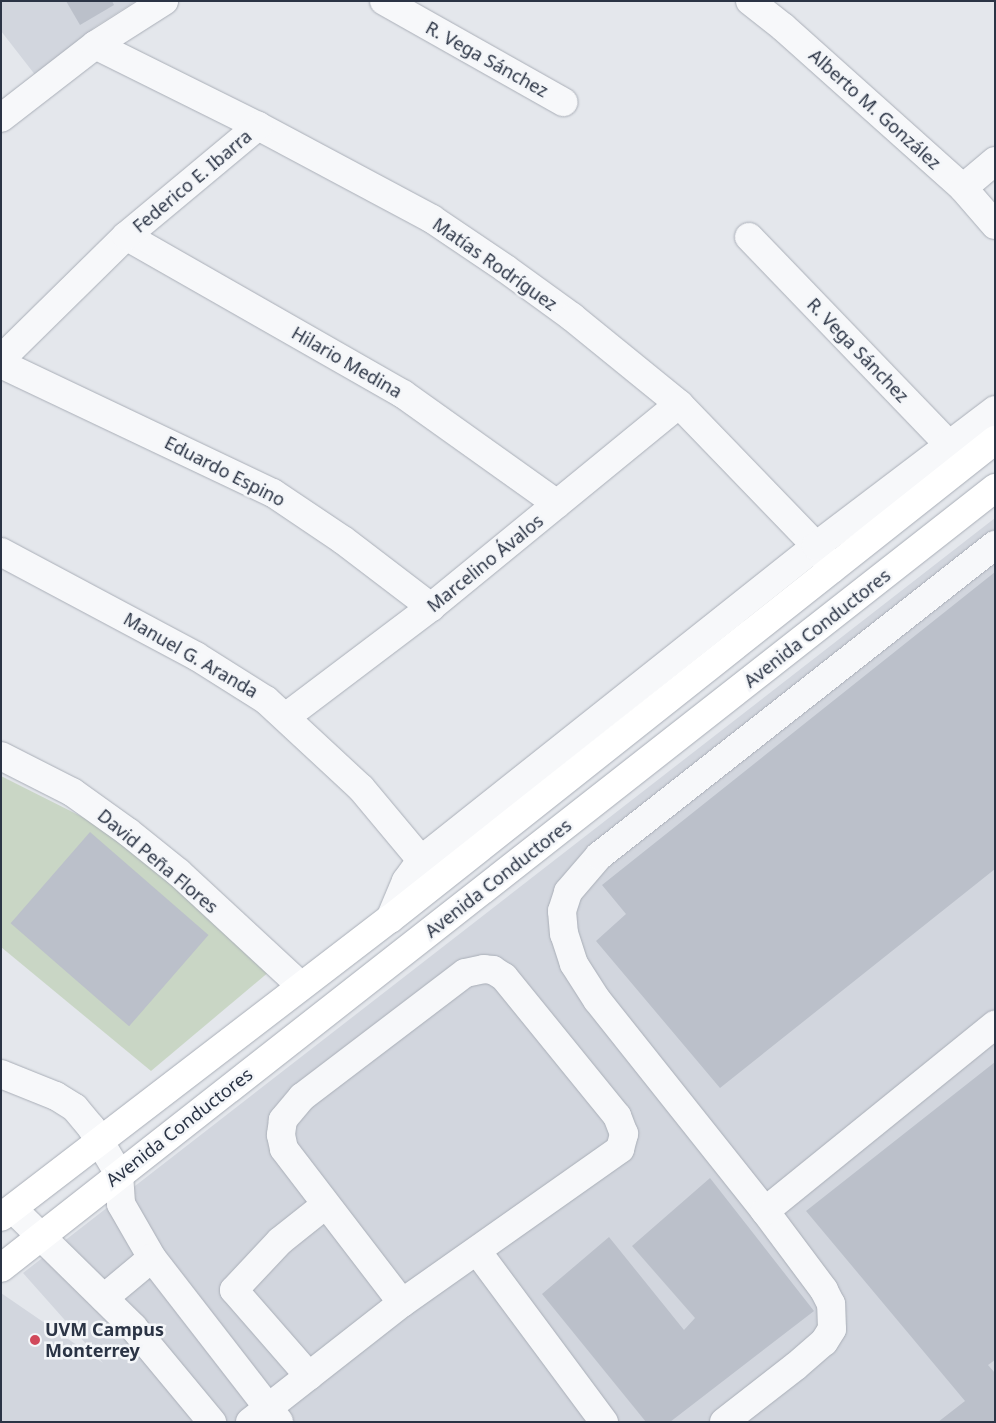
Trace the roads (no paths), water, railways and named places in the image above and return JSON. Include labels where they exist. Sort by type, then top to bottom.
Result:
[{"type":"main road","name":"Avenida Conductores","points":[[7,1213],[100,1139],[390,919],[429,870],[832,569],[957,454],[995,440]]},
{"type":"main road","name":"Avenida Conductores","points":[[1,1268],[995,488]]},
{"type":"street","points":[[4,111],[95,45],[164,1]]},
{"type":"street","name":"R. Vega Sánchez","points":[[384,1],[563,102]]},
{"type":"street","name":"Alberto M. González","points":[[750,1],[783,27],[963,188],[995,225]]},
{"type":"street","name":"Matías Rodríguez","points":[[95,45],[258,126],[432,219],[572,317],[679,404],[816,546],[832,569]]},
{"type":"street","name":"Federico E. Ibarra","points":[[1,359],[126,236],[258,126]]},
{"type":"street","points":[[963,188],[995,161]]},
{"type":"street","name":"Hilario Medina","points":[[126,236],[403,394],[557,504]]},
{"type":"street","name":"R. Vega Sánchez","points":[[748,237],[957,454]]},
{"type":"street","name":"Eduardo Espino","points":[[1,364],[273,493],[343,540],[431,607]]},
{"type":"street","name":"Marcelino Ávalos","points":[[287,716],[431,607],[679,404]]},
{"type":"street","points":[[429,870],[816,546],[957,454],[995,410]]},
{"type":"street","points":[[724,1422],[824,1342],[832,1329],[831,1304],[824,1290],[765,1211],[596,1000],[574,964],[564,934],[562,911],[568,892],[599,856],[995,545]]},
{"type":"street","name":"Manuel G. Aranda","points":[[1,552],[52,576],[230,675],[287,716],[361,788],[429,870]]},
{"type":"street","name":"David Peña Flores","points":[[1,756],[72,792],[128,832],[178,873],[301,986]]},
{"type":"street","points":[[1,1074],[56,1096],[75,1108],[100,1139],[119,1174],[121,1204],[152,1258],[265,1417],[309,1376],[402,1303],[620,1149],[624,1141],[617,1116],[504,977],[493,970],[484,968],[465,973],[290,1107],[283,1120],[281,1135],[284,1149],[324,1206],[402,1303]]},
{"type":"street","points":[[765,1211],[995,1026]]},
{"type":"street","points":[[309,1376],[234,1290],[280,1241],[324,1206]]},
{"type":"street","points":[[7,1213],[42,1235],[133,1327],[212,1422]]},
{"type":"street","points":[[477,1251],[604,1422]]},
{"type":"street","points":[[104,1298],[152,1258]]},
{"type":"place","name":"UVM Campus Monterrey","points":[[35,1340]]}]
